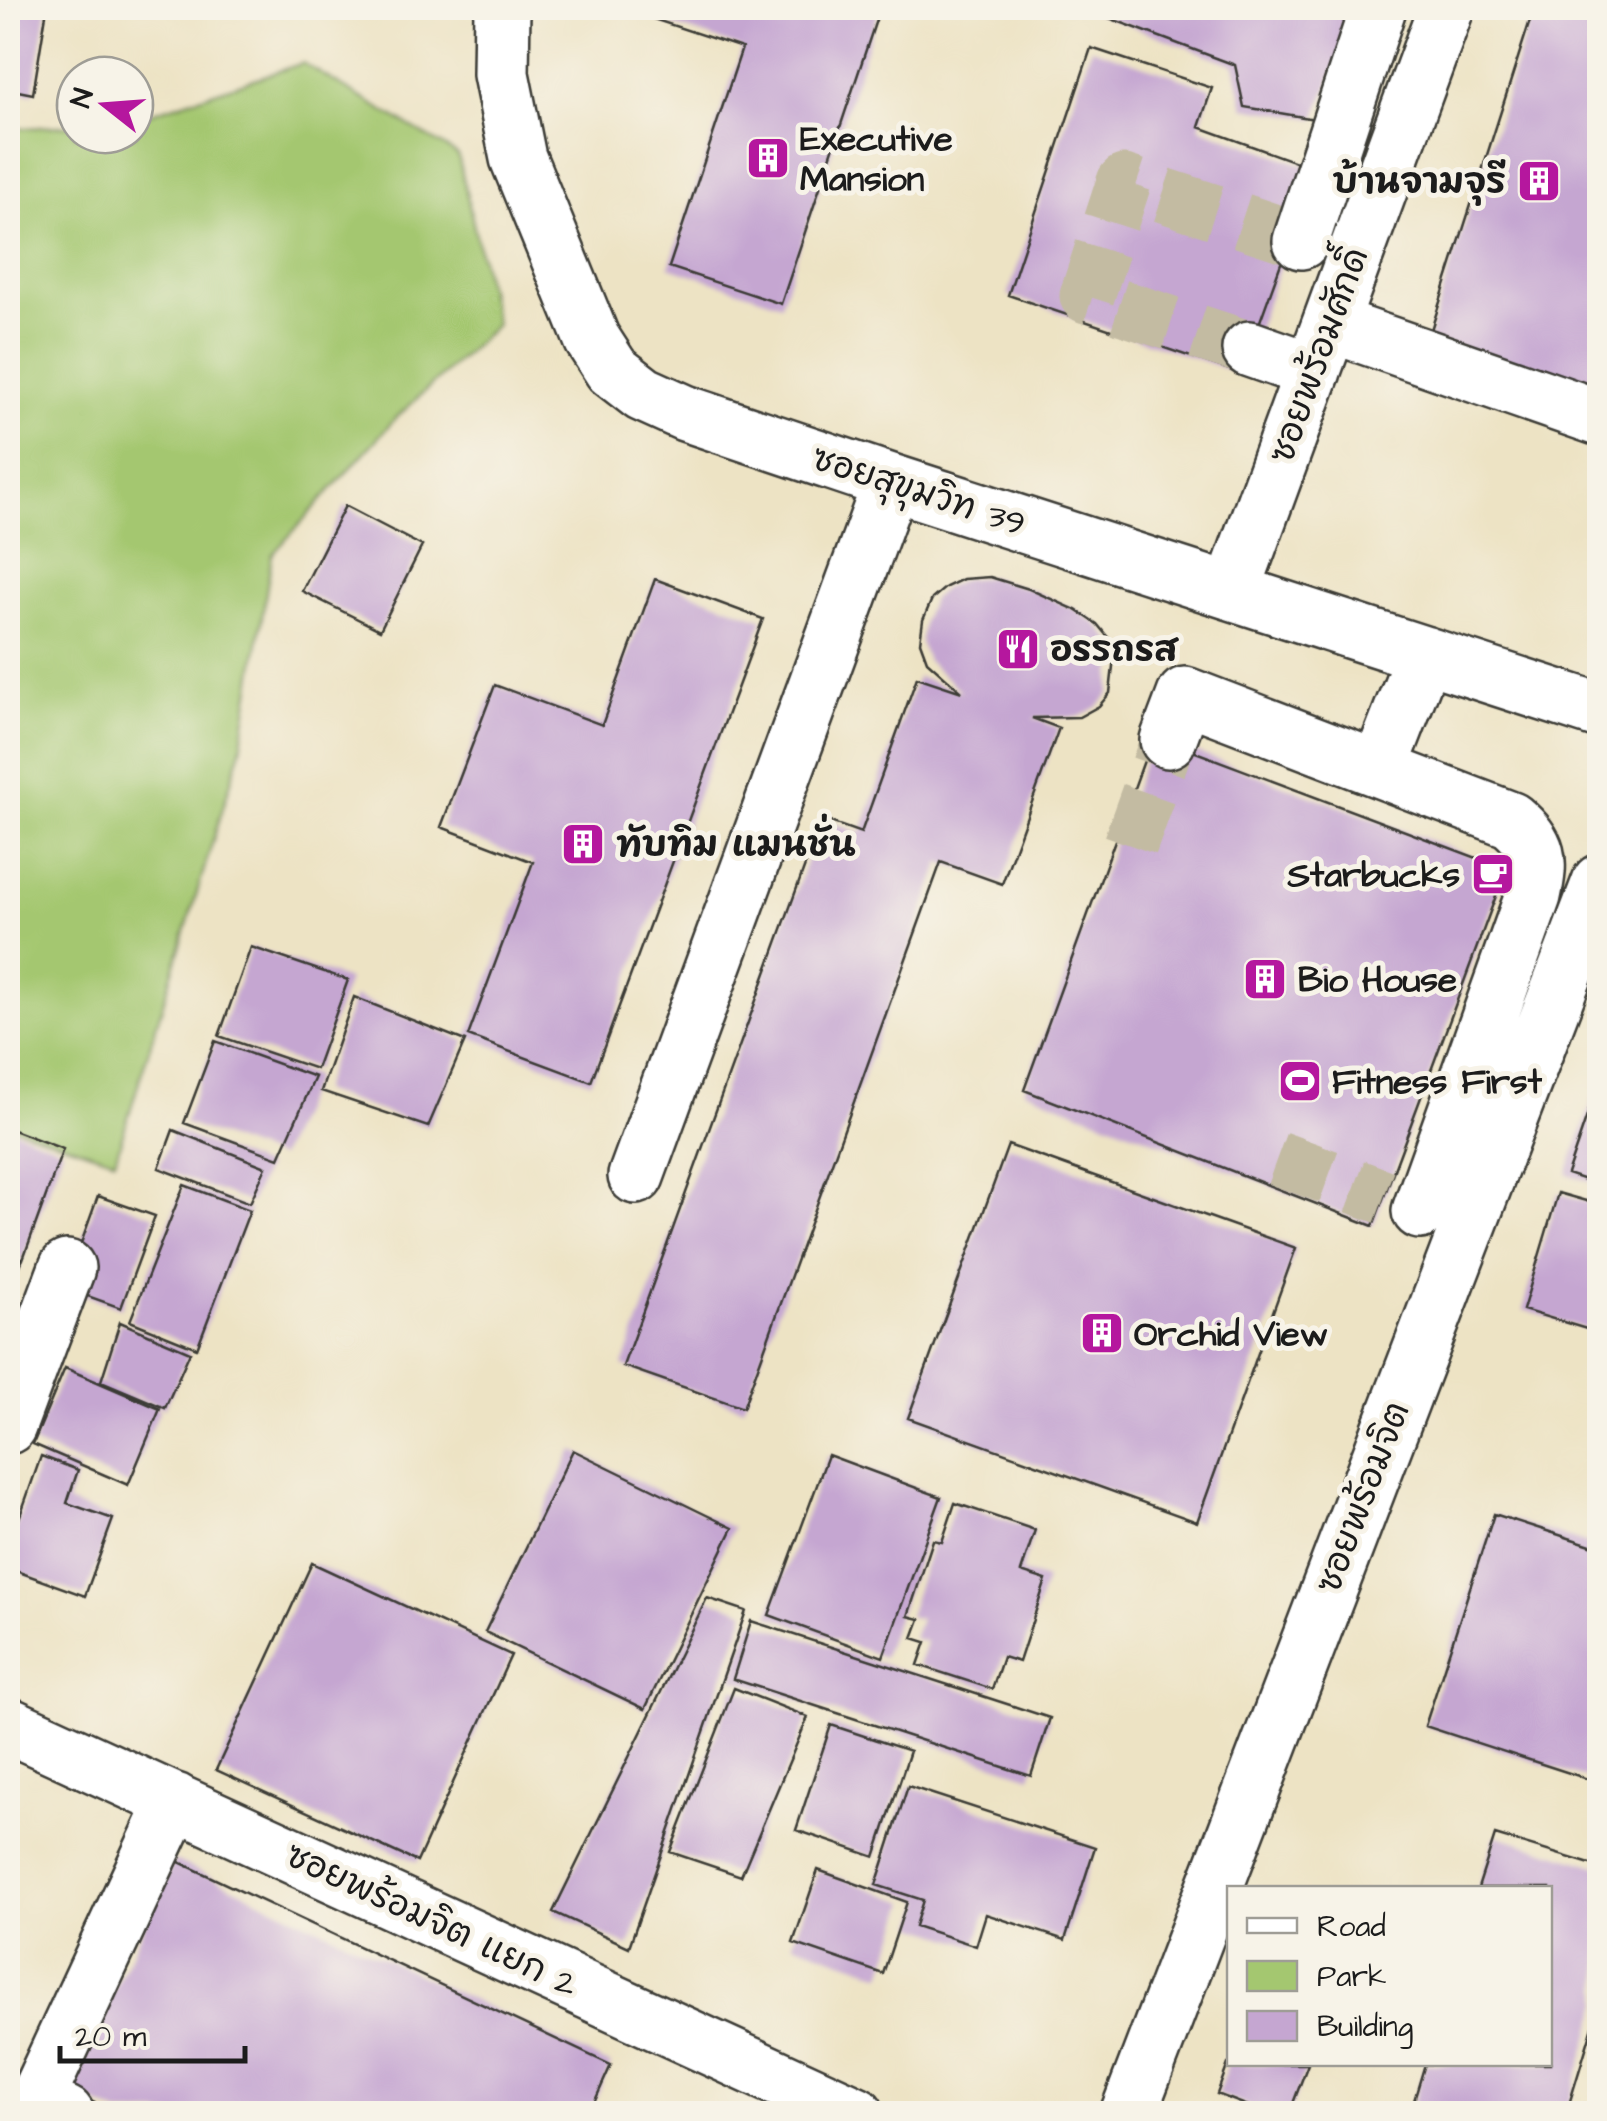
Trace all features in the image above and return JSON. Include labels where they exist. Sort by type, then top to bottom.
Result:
[{"type":"street","name":"ซอยสุขุมวิท 39","points":[[502,8],[501,74],[518,158],[592,338],[612,370],[644,394],[685,413],[891,482],[1600,711]]},
{"type":"street","points":[[1354,259],[1296,239],[1378,8]]},
{"type":"street","name":"ซอยพร้อมศักดิ์","points":[[1232,590],[1446,8]]},
{"type":"street","points":[[1250,349],[1321,347],[1600,418]]},
{"type":"street","points":[[636,1176],[891,482]]},
{"type":"street","points":[[1380,768],[1424,654]]},
{"type":"street","points":[[1168,740],[1185,695],[1511,820],[1530,836],[1537,854],[1533,896],[1423,1212]]},
{"type":"street","name":"ซอยพร้อมจิต","points":[[1128,2114],[1423,1212],[1600,882]]},
{"type":"street","points":[[8,1426],[68,1268]]},
{"type":"street","name":"ซอยพร้อมจิต แยก 2","points":[[8,1725],[856,2114]]},
{"type":"street","points":[[44,2109],[175,1801]]},
{"type":"green space","points":[[303,63],[458,155],[496,325],[394,420],[272,555],[241,749],[115,1160],[8,1125],[8,129],[55,126],[55,155],[155,155],[155,111]]},
{"type":"building","points":[[8,8],[47,8],[33,94],[8,89]]},
{"type":"building","name":"Executive Mansion","points":[[643,8],[880,8],[781,304],[669,267],[742,48],[641,15]]},
{"type":"building","points":[[1066,8],[1359,8],[1315,119],[1244,107],[1235,65],[1101,15]]},
{"type":"building","name":"บ้านจามจุรี","points":[[1534,8],[1600,8],[1600,413],[1423,355]]},
{"type":"building","points":[[1091,48],[1212,88],[1199,127],[1315,169],[1241,374],[1008,295]]},
{"type":"building","points":[[345,506],[422,546],[380,630],[302,591]]},
{"type":"building","points":[[990,577],[1029,589],[1097,624],[1111,641],[1114,657],[1110,693],[1099,706],[1079,717],[1032,718],[1059,728],[1002,884],[941,862],[743,1408],[623,1366],[822,819],[861,833],[917,677],[962,692],[927,661],[920,642],[923,620],[932,599],[946,587],[963,579]]},
{"type":"building","name":"ทับทิม แมนชั่น","points":[[655,579],[763,619],[591,1082],[468,1036],[533,862],[441,827],[495,685],[602,725]]},
{"type":"building","name":"Bio House","points":[[1153,736],[1506,869],[1373,1226],[1024,1090]]},
{"type":"building","points":[[251,947],[348,980],[316,1069],[219,1036]]},
{"type":"building","points":[[354,997],[465,1041],[428,1127],[321,1091]]},
{"type":"building","points":[[215,1041],[315,1077],[279,1158],[184,1123]]},
{"type":"building","points":[[1600,1081],[1600,1185],[1567,1174]]},
{"type":"building","points":[[8,1128],[63,1149],[23,1259],[8,1253]]},
{"type":"building","points":[[173,1130],[266,1167],[250,1203],[159,1168]]},
{"type":"building","name":"Orchid View","points":[[1008,1145],[1296,1248],[1197,1522],[908,1418]]},
{"type":"building","points":[[184,1185],[250,1210],[197,1348],[130,1321]]},
{"type":"building","points":[[1558,1193],[1600,1205],[1600,1333],[1523,1310]]},
{"type":"building","points":[[98,1196],[155,1216],[121,1308],[65,1288]]},
{"type":"building","points":[[8,1255],[22,1261],[8,1296]]},
{"type":"building","points":[[120,1322],[190,1352],[165,1408],[101,1381]]},
{"type":"building","points":[[65,1368],[160,1409],[128,1485],[33,1444]]},
{"type":"building","points":[[573,1450],[733,1528],[645,1709],[485,1632]]},
{"type":"building","points":[[828,1455],[941,1497],[883,1657],[769,1615]]},
{"type":"building","points":[[41,1456],[78,1470],[67,1503],[113,1519],[85,1596],[8,1568],[8,1550]]},
{"type":"building","points":[[955,1503],[1035,1530],[1021,1572],[1046,1580],[1019,1662],[1003,1657],[992,1689],[918,1665],[926,1642],[913,1638],[920,1619],[908,1616],[933,1540],[942,1542]]},
{"type":"building","points":[[1494,1514],[1600,1548],[1600,1783],[1425,1726]]},
{"type":"building","points":[[312,1563],[511,1655],[417,1862],[216,1770]]},
{"type":"building","points":[[707,1598],[746,1611],[629,1947],[553,1912]]},
{"type":"building","points":[[751,1621],[1050,1718],[1031,1776],[733,1679]]},
{"type":"building","points":[[734,1688],[808,1717],[741,1876],[670,1852]]},
{"type":"building","points":[[831,1725],[910,1751],[875,1857],[796,1830]]},
{"type":"building","points":[[908,1786],[1095,1847],[1065,1940],[986,1914],[976,1946],[915,1926],[923,1900],[876,1885]]},
{"type":"building","points":[[1495,1835],[1600,1867],[1600,2003],[1566,2114],[1410,2114],[1424,2066],[1552,2066],[1552,1886],[1479,1886]]},
{"type":"building","points":[[175,1860],[611,2065],[589,2114],[118,2114],[67,2090]]},
{"type":"building","points":[[818,1870],[907,1902],[883,1974],[793,1943]]},
{"type":"building","points":[[1227,2066],[1307,2066],[1289,2114],[1269,2114],[1217,2094]]},
{"type":"tunnel","points":[[1250,349],[1087,296],[1124,182],[1291,237]]},
{"type":"tunnel","points":[[1130,845],[1168,740]]},
{"type":"tunnel","points":[[1277,1158],[1384,1197]]},
{"type":"place","name":"Executive Mansion","points":[[768,158]]},
{"type":"place","name":"บ้านจามจุรี","points":[[1539,181]]},
{"type":"place","name":"อรรถรส","points":[[1018,649]]},
{"type":"place","name":"ทับทิม แมนชั่น","points":[[583,844]]},
{"type":"place","name":"Starbucks","points":[[1493,874]]},
{"type":"place","name":"Bio House","points":[[1265,979]]},
{"type":"place","name":"Fitness First","points":[[1300,1081]]},
{"type":"place","name":"Orchid View","points":[[1102,1333]]}]
